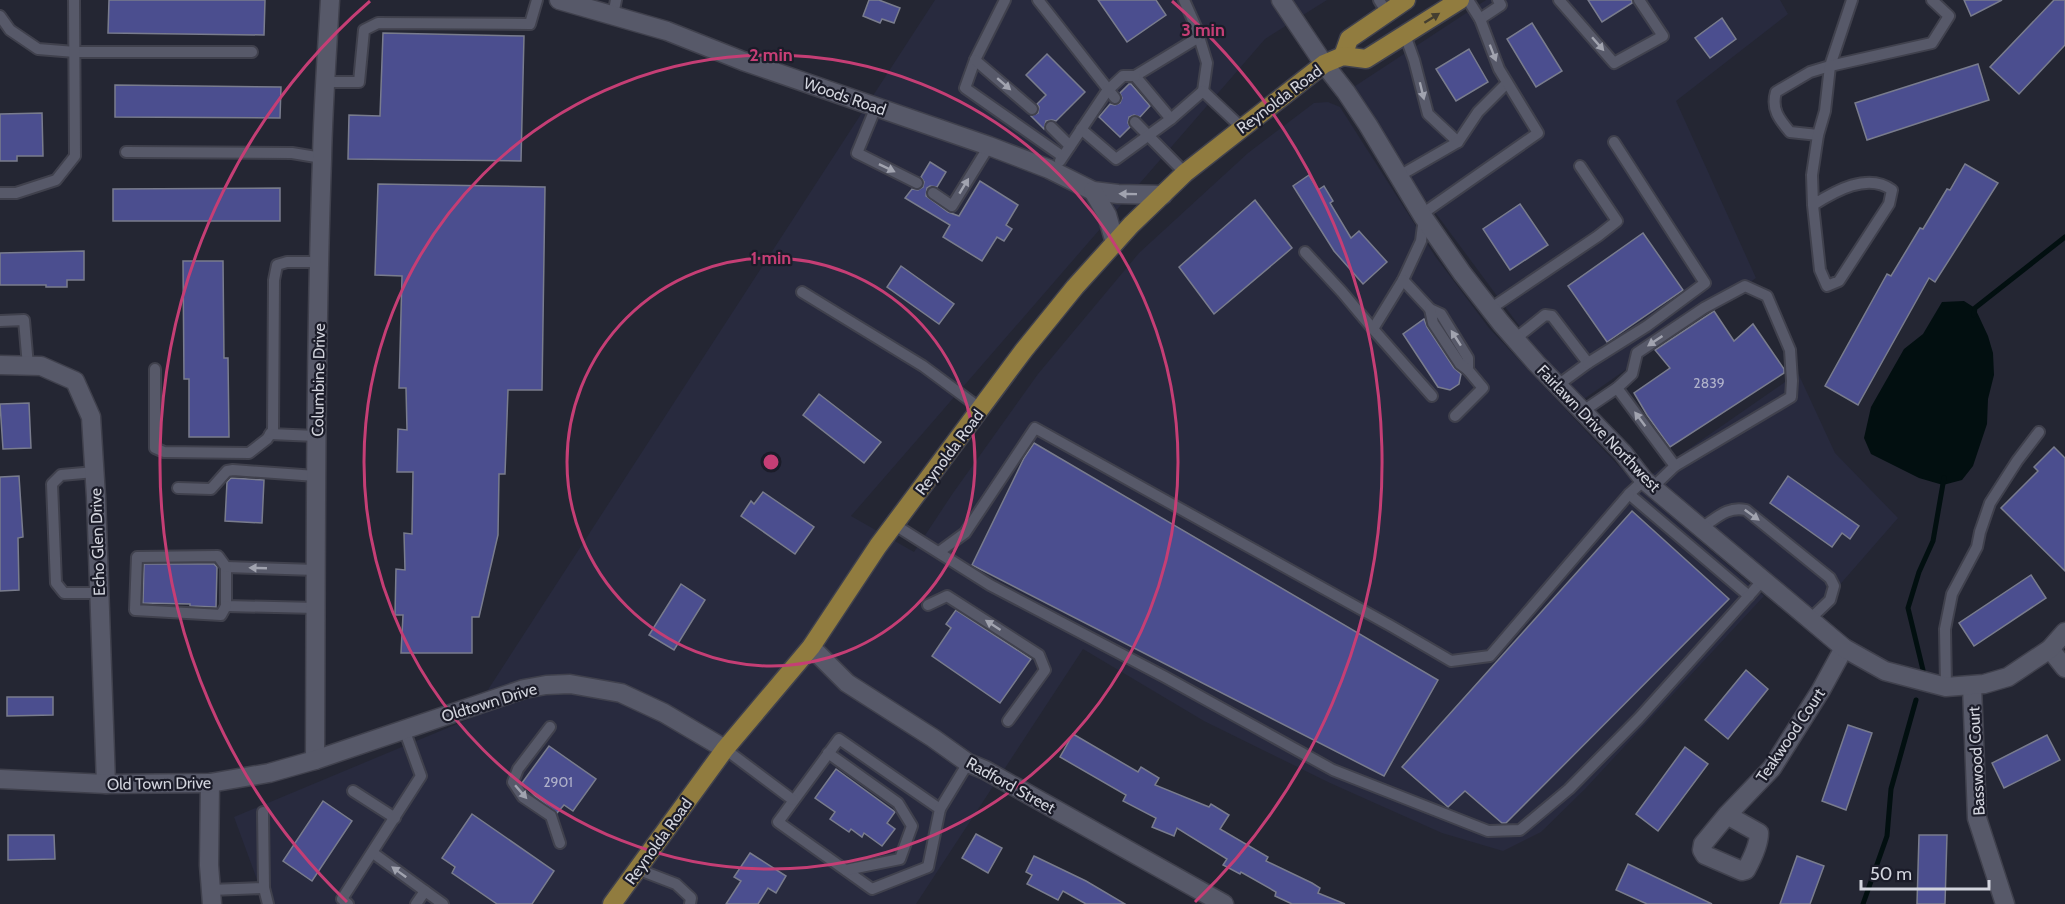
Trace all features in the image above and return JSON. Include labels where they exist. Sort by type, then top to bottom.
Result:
[{"type":"main road","points":[[1343,56],[1349,39],[1383,7],[1406,0]]},
{"type":"main road","name":"Reynolda Road","points":[[612,904],[725,749],[811,647],[878,546],[1024,350],[1075,287],[1115,243],[1185,173],[1324,64],[1343,56],[1366,59],[1460,0]]},
{"type":"street","name":"Columbine Drive","points":[[315,760],[316,436],[322,158],[330,0]]},
{"type":"street","name":"Woods Road","points":[[559,0],[614,7],[743,61],[989,146],[1058,164],[1093,191],[1163,195]]},
{"type":"street","name":"Fairlawn Drive Northwest","points":[[1281,0],[1324,64],[1346,92],[1423,216],[1462,273],[1515,339],[1649,483],[1809,620],[1844,648],[1885,671],[1946,687],[1968,686],[2008,677],[2050,649],[2065,632]]},
{"type":"street","points":[[1093,191],[1107,215],[1115,243]]},
{"type":"street","name":"Echo Glen Drive","points":[[0,365],[41,366],[75,381],[91,417],[106,784]]},
{"type":"street","name":"Radford Street","points":[[811,647],[847,683],[968,763],[985,770],[1224,904]]},
{"type":"street","name":"Teakwood Court","points":[[1727,815],[1772,768],[1821,690],[1844,648]]},
{"type":"street","points":[[2050,649],[2065,668]]},
{"type":"street","name":"Oldtown Drive","points":[[315,760],[524,689],[570,684],[621,693],[664,713],[725,749]]},
{"type":"street","name":"Basswood Court","points":[[1968,686],[1977,819],[2005,904]]},
{"type":"street","name":"Old Town Drive","points":[[0,779],[106,784],[210,783],[269,773],[315,760]]},
{"type":"street","points":[[210,783],[211,897]]},
{"type":"lane","points":[[0,193],[16,193],[56,180],[75,156],[74,0]]},
{"type":"lane","points":[[326,82],[359,82],[364,30],[378,23],[530,24],[537,0]]},
{"type":"lane","points":[[1005,0],[975,60],[965,88],[1058,164],[1081,129],[1111,95],[1123,76],[1135,76],[1198,37]]},
{"type":"lane","points":[[1081,129],[1116,159],[1171,119],[1203,91],[1207,63],[1184,0]]},
{"type":"lane","points":[[1373,330],[1403,280],[1421,241],[1423,216],[1538,133],[1499,69],[1480,19],[1468,0]]},
{"type":"lane","points":[[1559,0],[1614,63],[1663,36],[1639,0]]},
{"type":"lane","points":[[1813,205],[1828,195],[1866,182],[1883,183],[1892,190],[1889,204],[1839,281],[1827,286],[1820,270],[1813,205],[1812,176],[1818,135],[1825,111],[1830,66],[1852,0]]},
{"type":"lane","points":[[1818,135],[1790,132],[1776,115],[1774,99],[1776,92],[1810,72],[1932,43],[1949,16],[1932,0]]},
{"type":"lane","points":[[1040,1],[1111,95]]},
{"type":"lane","points":[[1480,19],[1499,2]]},
{"type":"lane","points":[[0,16],[10,30],[38,49],[75,52],[252,52]]},
{"type":"lane","points":[[1405,35],[1428,114],[1458,141]]},
{"type":"lane","points":[[975,60],[1032,109]]},
{"type":"lane","points":[[1135,76],[1171,119]]},
{"type":"lane","points":[[1399,176],[1458,141],[1478,112],[1507,83]]},
{"type":"lane","points":[[1203,91],[1241,127]]},
{"type":"lane","points":[[876,107],[857,153],[917,183]]},
{"type":"lane","points":[[1135,122],[1185,173]]},
{"type":"lane","points":[[1051,127],[1070,146]]},
{"type":"lane","points":[[1558,385],[1647,326],[1705,283],[1614,142]]},
{"type":"lane","points":[[933,193],[952,206],[989,146]]},
{"type":"lane","points":[[126,152],[292,153],[322,158]]},
{"type":"lane","points":[[1490,309],[1617,221],[1580,166]]},
{"type":"lane","points":[[1305,252],[1432,396]]},
{"type":"lane","points":[[155,369],[156,448],[164,452],[249,453],[258,448],[273,430],[274,280],[277,265],[287,262],[320,262]]},
{"type":"lane","points":[[1403,280],[1430,309],[1441,314],[1468,358],[1468,370],[1483,388],[1455,416]]},
{"type":"lane","points":[[939,552],[964,533],[1035,428],[1391,626],[1451,662],[1490,656],[1629,494],[1791,398],[1790,350],[1767,296],[1744,286],[1704,308],[1637,353],[1632,374],[1617,388],[1583,411]]},
{"type":"lane","points":[[802,292],[923,366],[981,409]]},
{"type":"lane","points":[[1515,339],[1545,315],[1552,316],[1588,363]]},
{"type":"lane","points":[[0,321],[24,320],[28,366]]},
{"type":"lane","points":[[1617,388],[1675,466]]},
{"type":"lane","points":[[1946,687],[1945,629],[1952,594],[1977,548],[1990,503],[2039,432]]},
{"type":"lane","points":[[270,435],[316,436]]},
{"type":"lane","points":[[178,488],[211,489],[227,471],[233,470],[316,476]]},
{"type":"lane","points":[[95,472],[61,475],[52,484],[56,583],[64,592],[99,593]]},
{"type":"lane","points":[[1629,494],[1749,596]]},
{"type":"lane","points":[[1701,528],[1725,512],[1736,508],[1746,510],[1830,578],[1834,586],[1830,600],[1809,620]]},
{"type":"lane","points":[[895,525],[990,585],[1166,677],[1333,770],[1488,831],[1520,830],[1569,789],[1639,718],[1763,580]]},
{"type":"lane","points":[[137,556],[218,556],[226,567],[226,606],[221,615],[135,610],[137,556]]},
{"type":"lane","points":[[226,567],[316,570]]},
{"type":"lane","points":[[928,604],[947,596],[1039,655],[1045,670],[1008,721]]},
{"type":"lane","points":[[226,606],[316,608]]},
{"type":"lane","points":[[550,727],[518,769],[513,783],[523,797],[551,816],[560,843]]},
{"type":"lane","points":[[348,904],[342,899],[421,776],[404,729]]},
{"type":"lane","points":[[940,809],[839,739],[778,822],[872,889],[928,867],[940,809],[968,763]]},
{"type":"lane","points":[[725,749],[793,800]]},
{"type":"lane","points":[[828,753],[898,803],[912,826],[900,859],[846,870]]},
{"type":"lane","points":[[353,791],[395,818]]},
{"type":"lane","points":[[263,812],[264,888],[268,904]]},
{"type":"lane","points":[[373,853],[443,904]]},
{"type":"lane","points":[[637,869],[676,884],[691,898],[690,904]]},
{"type":"lane","points":[[211,897],[264,888]]},
{"type":"lane","points":[[416,904],[425,891]]},
{"type":"shaded area","points":[[935,0],[1327,0],[1265,39],[851,516],[914,552],[1038,374],[1139,253],[1248,153],[1314,103],[1328,102],[1340,107],[1435,256],[1489,328],[1647,496],[1764,596],[1585,789],[1541,832],[1503,851],[1442,833],[1330,783],[1204,721],[1083,649],[916,904],[266,904],[234,817],[469,719]]},
{"type":"shaded area","points":[[1486,0],[1780,0],[1788,14],[1676,101],[1756,278],[1577,404],[1346,92]]},
{"type":"shaded area","points":[[1964,301],[1975,308],[1988,336],[1993,353],[1994,375],[1988,399],[1987,424],[1973,466],[1962,480],[1943,485],[1919,478],[1871,454],[1864,438],[1871,407],[1904,349],[1923,334],[1942,302]]},
{"type":"shaded area","points":[[1798,373],[1835,453],[1898,518],[1809,620],[1644,480]]},
{"type":"building","points":[[109,0],[265,0],[264,35],[108,33]]},
{"type":"building","points":[[869,0],[879,0],[900,8],[894,23],[882,19],[880,23],[863,16]]},
{"type":"building","points":[[1098,0],[1156,0],[1166,15],[1127,42]]},
{"type":"building","points":[[1588,0],[1632,0],[1632,3],[1602,22]]},
{"type":"building","points":[[1964,0],[2002,0],[1971,16]]},
{"type":"building","points":[[2054,0],[2065,0],[2065,45],[2019,94],[1990,67]]},
{"type":"building","points":[[1722,18],[1736,39],[1710,58],[1695,38]]},
{"type":"building","points":[[1532,23],[1562,71],[1536,87],[1507,39]]},
{"type":"building","points":[[383,33],[524,36],[521,161],[348,159],[349,115],[380,116]]},
{"type":"building","points":[[1469,49],[1488,82],[1456,101],[1436,69]]},
{"type":"building","points":[[1047,54],[1085,92],[1056,121],[1046,121],[1044,129],[1031,116],[1038,113],[1037,104],[1046,95],[1026,75]]},
{"type":"building","points":[[1978,64],[1989,100],[1867,140],[1855,103]]},
{"type":"building","points":[[1129,84],[1150,106],[1140,117],[1134,115],[1129,117],[1130,127],[1120,137],[1099,117],[1110,104],[1120,103],[1122,98],[1120,93]]},
{"type":"building","points":[[115,85],[281,87],[280,118],[115,117]]},
{"type":"building","points":[[42,113],[43,156],[17,156],[17,161],[0,161],[0,114]]},
{"type":"building","points":[[930,162],[946,172],[937,187],[927,188],[926,196],[948,212],[959,216],[980,181],[1018,205],[1006,225],[1012,229],[1004,241],[997,237],[982,261],[943,237],[950,225],[905,198],[912,189],[918,190],[923,187],[924,182],[921,177]]},
{"type":"building","points":[[1965,164],[1998,183],[1935,282],[1929,278],[1858,405],[1825,386],[1887,274],[1891,276],[1920,228],[1923,229]]},
{"type":"building","points":[[1309,175],[1318,190],[1324,186],[1333,201],[1330,203],[1351,238],[1359,231],[1387,262],[1363,284],[1334,251],[1293,186]]},
{"type":"building","points":[[378,184],[545,187],[542,390],[508,390],[505,474],[499,474],[498,535],[479,617],[472,617],[472,653],[401,653],[403,615],[395,615],[396,569],[405,570],[404,533],[412,534],[413,472],[397,472],[398,429],[407,430],[406,388],[399,388],[402,276],[375,275]]},
{"type":"building","points":[[280,188],[280,221],[113,221],[113,189]]},
{"type":"building","points":[[1255,200],[1292,248],[1214,314],[1179,267]]},
{"type":"building","points":[[1520,204],[1548,245],[1510,270],[1483,229]]},
{"type":"building","points":[[1643,233],[1683,290],[1607,342],[1568,286]]},
{"type":"building","points":[[84,251],[84,280],[67,280],[67,287],[0,285],[0,253]]},
{"type":"building","points":[[183,261],[223,261],[224,358],[228,358],[229,437],[189,437],[189,379],[184,379]]},
{"type":"building","points":[[901,266],[954,304],[939,324],[887,287]]},
{"type":"building","points":[[1714,311],[1734,341],[1753,324],[1784,369],[1784,373],[1670,447],[1634,393],[1670,368],[1655,350]]},
{"type":"building","points":[[1424,319],[1454,368],[1461,374],[1459,384],[1450,390],[1438,387],[1403,334]]},
{"type":"building","points":[[819,394],[881,442],[864,463],[803,415]]},
{"type":"building","points":[[29,403],[31,448],[3,449],[0,404]]},
{"type":"building","points":[[1034,443],[1438,680],[1384,776],[972,565],[1024,458]]},
{"type":"building","points":[[2054,447],[2065,458],[2065,571],[2001,508],[2038,471],[2034,467]]},
{"type":"building","points":[[19,476],[23,537],[18,538],[19,590],[0,591],[0,477]]},
{"type":"building","points":[[1788,476],[1859,526],[1850,539],[1842,533],[1832,547],[1770,503]]},
{"type":"building","points":[[231,478],[264,480],[262,523],[225,521],[227,482]]},
{"type":"building","points":[[763,492],[814,527],[795,554],[741,516],[751,501],[754,504]]},
{"type":"building","points":[[1632,511],[1729,599],[1506,823],[1502,823],[1465,791],[1448,807],[1402,767]]},
{"type":"building","points":[[144,564],[214,564],[217,567],[216,607],[143,603]]},
{"type":"building","points":[[2031,575],[2046,598],[1974,646],[1959,623]]},
{"type":"building","points":[[681,584],[705,600],[674,650],[649,635]]},
{"type":"building","points":[[956,610],[1031,659],[1000,703],[932,656],[951,628],[946,624]]},
{"type":"building","points":[[1746,670],[1768,689],[1728,739],[1705,720]]},
{"type":"building","points":[[7,697],[53,697],[53,715],[7,716]]},
{"type":"building","points":[[1848,725],[1872,733],[1846,810],[1822,801]]},
{"type":"building","points":[[1073,734],[1138,772],[1141,767],[1159,778],[1155,785],[1209,807],[1211,804],[1229,815],[1220,829],[1268,857],[1266,861],[1320,888],[1318,893],[1345,904],[1292,904],[1275,896],[1276,892],[1241,872],[1240,874],[1223,865],[1227,859],[1177,828],[1174,836],[1152,827],[1156,818],[1123,801],[1126,795],[1060,757]]},
{"type":"building","points":[[2047,735],[2060,760],[2004,788],[1992,763]]},
{"type":"building","points":[[549,746],[596,779],[573,811],[564,805],[557,813],[522,783]]},
{"type":"building","points":[[1685,747],[1708,764],[1658,831],[1636,814]]},
{"type":"building","points":[[836,769],[895,812],[887,823],[895,829],[882,846],[864,833],[862,837],[851,829],[849,832],[830,819],[835,812],[815,798]]},
{"type":"building","points":[[323,801],[352,821],[312,881],[283,861]]},
{"type":"building","points":[[472,814],[554,871],[532,904],[497,904],[452,873],[455,867],[442,858]]},
{"type":"building","points":[[976,834],[1002,848],[988,873],[962,858]]},
{"type":"building","points":[[8,835],[54,835],[55,859],[8,860]]},
{"type":"building","points":[[1919,835],[1947,835],[1945,904],[1917,904]]},
{"type":"building","points":[[750,853],[786,876],[776,893],[768,888],[758,904],[726,904],[741,881],[734,877]]},
{"type":"building","points":[[1034,856],[1086,881],[1125,904],[1086,904],[1063,891],[1058,900],[1027,884],[1032,875],[1026,872]]},
{"type":"building","points":[[1797,856],[1824,866],[1810,904],[1780,904]]},
{"type":"building","points":[[1628,864],[1712,904],[1647,904],[1616,890]]},
{"type":"waterway","points":[[1974,315],[1975,308],[2065,237]]},
{"type":"waterway","points":[[1923,670],[1908,608],[1919,572],[1933,541],[1944,478]]},
{"type":"waterway","points":[[1863,904],[1887,836],[1891,789],[1916,700]]}]
